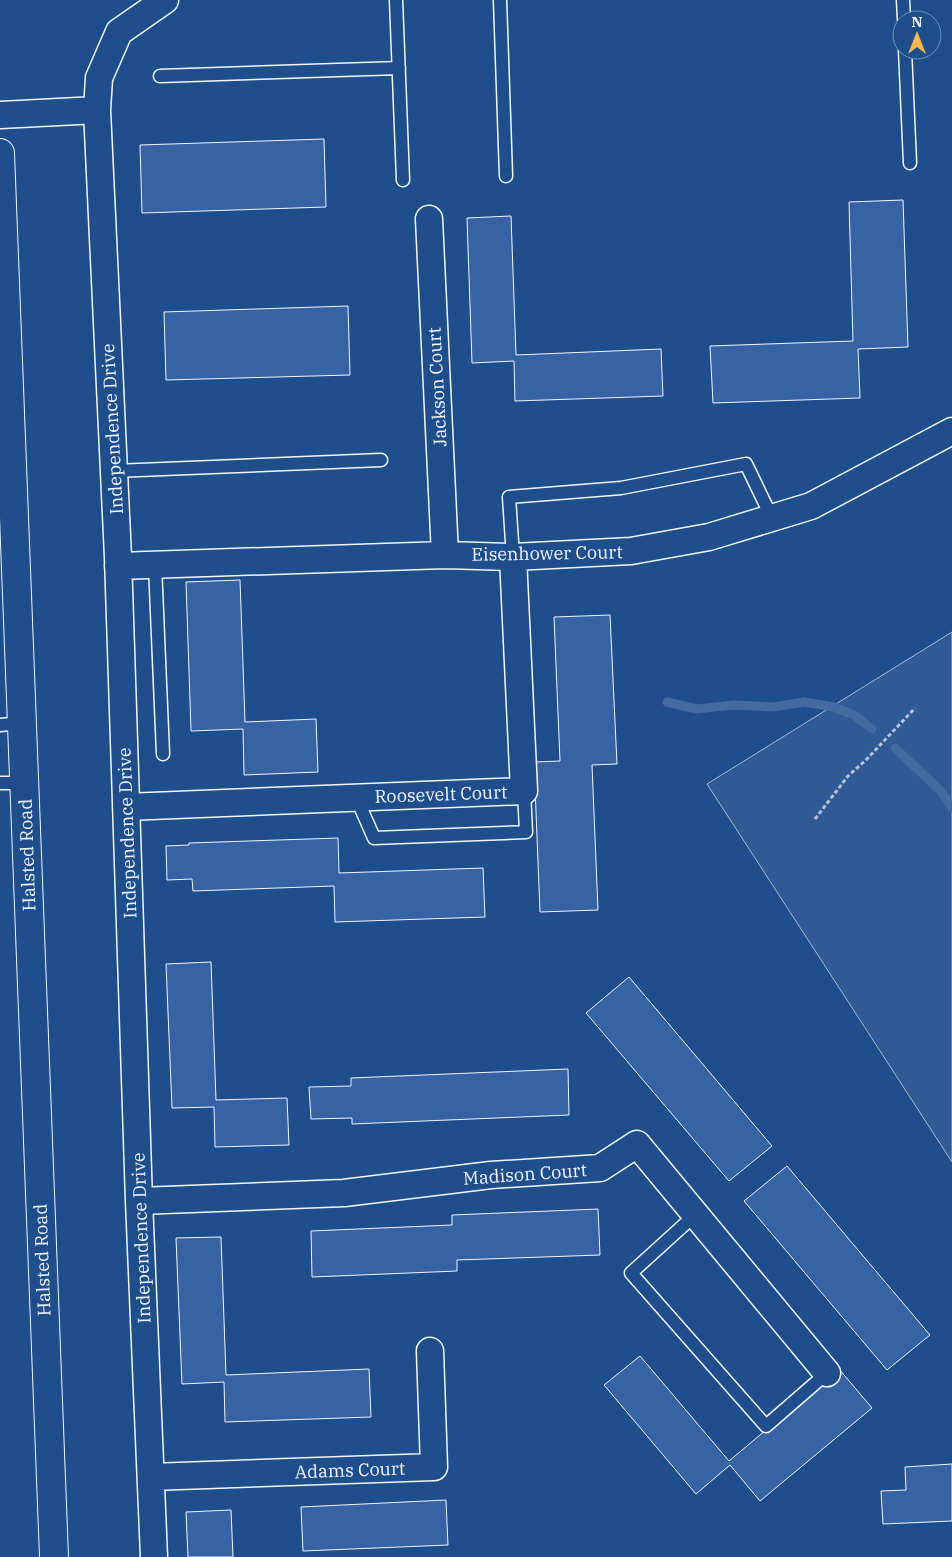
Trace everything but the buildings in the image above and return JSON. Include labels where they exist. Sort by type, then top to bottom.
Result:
[{"type":"street","name":"Independence Drive","points":[[154,1557],[139,1201],[118,566],[97,110],[100,78],[119,32],[165,0]]},
{"type":"street","points":[[0,114],[97,110]]},
{"type":"street","name":"Halsted Road","points":[[0,153],[12,783],[54,1557]]},
{"type":"street","name":"Jackson Court","points":[[429,219],[445,555]]},
{"type":"street","name":"Eisenhower Court","points":[[118,566],[445,555],[513,558],[631,551],[709,536],[811,506],[952,431]]},
{"type":"street","name":"Roosevelt Court","points":[[126,806],[524,791],[513,558]]},
{"type":"street","name":"Madison Court","points":[[139,1201],[344,1193],[491,1175],[600,1168],[637,1144],[828,1373]]},
{"type":"street","name":"Adams Court","points":[[151,1477],[434,1467],[430,1351]]},
{"type":"lane","points":[[396,0],[403,180]]},
{"type":"lane","points":[[500,0],[506,176]]},
{"type":"lane","points":[[905,60],[910,163]]},
{"type":"lane","points":[[160,76],[399,68]]},
{"type":"lane","points":[[114,471],[381,460]]},
{"type":"lane","points":[[513,558],[510,498],[621,488],[746,464],[772,518]]},
{"type":"lane","points":[[155,565],[163,754]]},
{"type":"lane","points":[[356,798],[374,838],[526,832],[524,791]]},
{"type":"lane","points":[[696,1214],[631,1273],[766,1426],[828,1373]]},
{"type":"path","points":[[816,819],[848,776],[867,759],[915,708]]},
{"type":"shaded area","points":[[952,632],[952,1162],[707,784]]},
{"type":"waterway","points":[[667,702],[697,709],[734,705],[773,707],[804,702],[834,707],[854,715],[872,729]]},
{"type":"waterway","points":[[895,748],[941,791],[952,808]]}]
